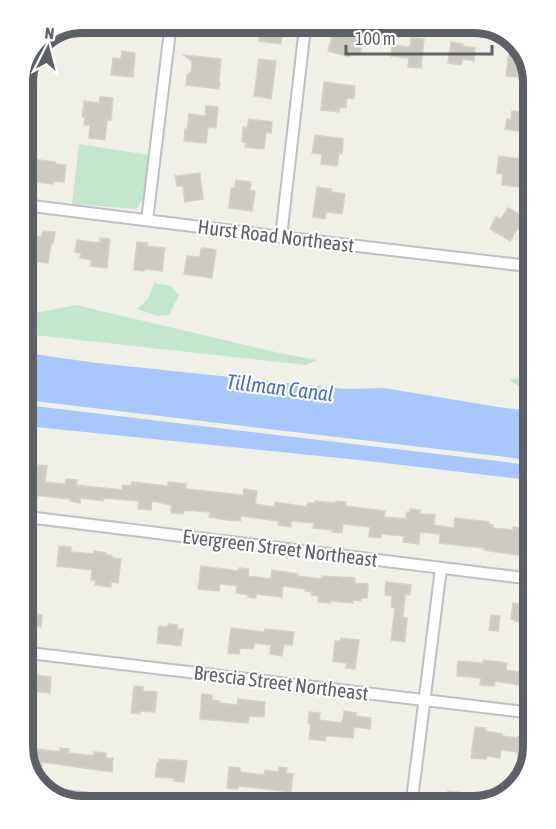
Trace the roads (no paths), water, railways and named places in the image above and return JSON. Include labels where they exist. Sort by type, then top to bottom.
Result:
[{"type":"street","points":[[147,220],[170,33]]},
{"type":"street","points":[[281,237],[304,33]]},
{"type":"street","name":"Hurst Road Northeast","points":[[33,207],[523,265]]},
{"type":"street","name":"Evergreen Street Northeast","points":[[33,518],[523,578]]},
{"type":"street","points":[[413,796],[441,568]]},
{"type":"street","name":"Brescia Street Northeast","points":[[33,653],[523,712]]},
{"type":"water","name":"Tillman Canal","points":[[33,354],[97,363],[345,389],[384,388],[523,410],[523,459],[33,401]]},
{"type":"water","points":[[33,406],[523,464],[523,479],[33,427]]}]
